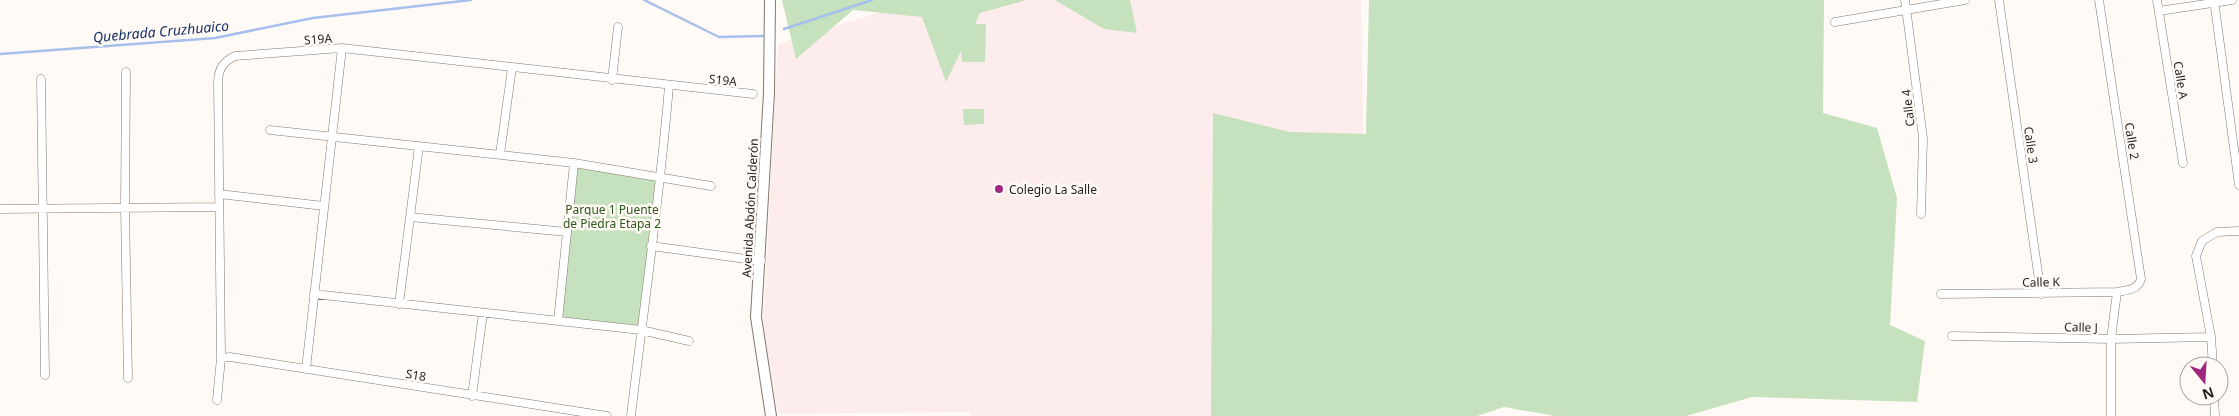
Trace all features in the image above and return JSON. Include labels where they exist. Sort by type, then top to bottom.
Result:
[{"type":"street","name":"Avenida Abdón Calderón","points":[[770,0],[769,93],[761,261],[756,317],[771,416]]},
{"type":"street","name":"Calle 4","points":[[1905,0],[1922,138],[1921,214]]},
{"type":"street","points":[[1834,22],[1965,0]]},
{"type":"street","name":"Calle 3","points":[[1999,0],[2041,294]]},
{"type":"street","name":"Calle 2","points":[[2099,0],[2140,270],[2140,285]]},
{"type":"street","name":"Calle A","points":[[2158,0],[2182,163]]},
{"type":"street","points":[[2159,11],[2214,1],[2232,0]]},
{"type":"street","points":[[2214,1],[2239,185]]},
{"type":"street","points":[[612,80],[618,27]]},
{"type":"street","points":[[306,368],[342,48]]},
{"type":"street","name":"S19A","points":[[217,400],[221,358],[218,81],[222,66],[235,56],[342,48],[612,80],[753,94]]},
{"type":"street","points":[[500,154],[512,68]]},
{"type":"street","points":[[126,72],[125,208],[128,378]]},
{"type":"street","points":[[41,79],[45,375]]},
{"type":"street","points":[[631,416],[651,246],[662,177],[669,86]]},
{"type":"street","points":[[270,130],[574,162],[710,186]]},
{"type":"street","points":[[399,304],[419,146]]},
{"type":"street","points":[[558,321],[574,162]]},
{"type":"street","points":[[220,194],[324,206]]},
{"type":"street","points":[[0,209],[219,207]]},
{"type":"street","points":[[410,217],[567,232]]},
{"type":"street","points":[[2212,356],[2211,338],[2196,256],[2202,240],[2217,232],[2239,231]]},
{"type":"street","points":[[651,246],[761,261]]},
{"type":"street","name":"Calle K","points":[[1941,294],[2117,292],[2134,289],[2140,285]]},
{"type":"street","points":[[2111,416],[2111,339],[2117,292]]},
{"type":"street","points":[[314,294],[641,330],[689,341]]},
{"type":"street","points":[[472,396],[483,313]]},
{"type":"street","name":"Calle J","points":[[1952,336],[2111,339],[2211,338]]},
{"type":"street","name":"S18","points":[[221,358],[230,357],[306,368],[472,396],[607,416]]},
{"type":"shaded area","name":"Colegio La Salle","points":[[919,0],[1361,0],[1364,164],[1215,416],[970,416],[970,412],[778,414],[763,325],[778,44]]},
{"type":"green space","points":[[782,0],[1027,0],[980,13],[975,24],[986,24],[985,62],[962,62],[961,51],[946,82],[922,17],[853,10],[796,59]]},
{"type":"green space","points":[[1055,0],[1130,0],[1137,33],[1104,29]]},
{"type":"green space","points":[[1369,0],[1824,0],[1823,113],[1877,128],[1897,198],[1890,325],[1925,341],[1917,402],[1752,397],[1686,416],[1555,416],[1504,407],[1477,416],[1211,416],[1213,113],[1290,132],[1366,134]]},
{"type":"green space","points":[[963,109],[984,109],[984,124],[964,125]]},
{"type":"green space","name":"Parque 1 Puente de Piedra Etapa 2","points":[[574,163],[662,177],[641,330],[558,321]]},
{"type":"waterway","name":"Quebrada Cruzhuaico","points":[[0,54],[215,38],[313,18],[471,0]]},
{"type":"waterway","name":"Quebrada Cruzhuaico","points":[[644,0],[719,37],[763,36]]},
{"type":"waterway","name":"Quebrada Cruzhuaico","points":[[784,29],[872,0]]},
{"type":"place","name":"Colegio La Salle","points":[[999,189]]}]
